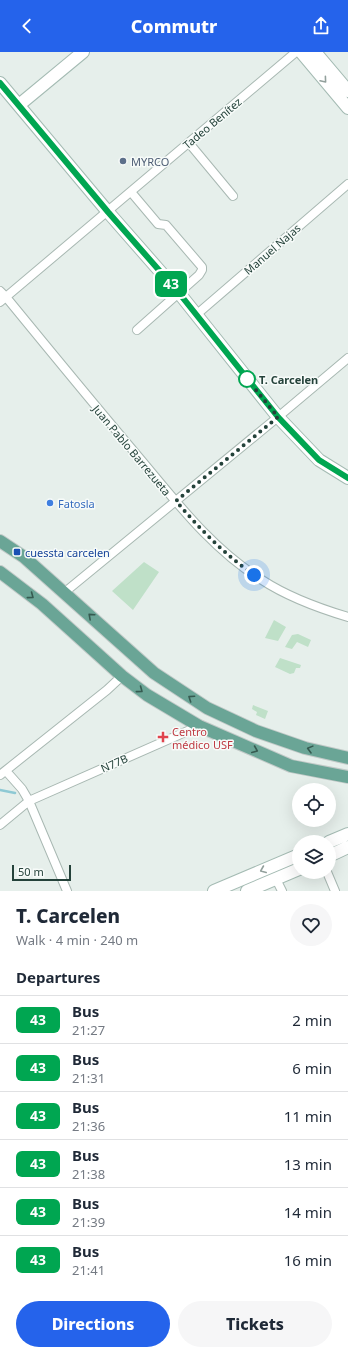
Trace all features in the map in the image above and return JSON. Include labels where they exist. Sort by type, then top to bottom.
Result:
[{"type":"main road","points":[[0,541],[24,557],[65,592],[154,673],[207,708],[263,733],[305,748],[348,758]]},
{"type":"main road","points":[[0,572],[42,604],[122,676],[147,695],[199,726],[291,766],[348,777]]},
{"type":"street","points":[[19,105],[83,52]]},
{"type":"street","name":"Tadeo Benítez","points":[[2,297],[108,212],[296,52]]},
{"type":"street","points":[[301,52],[348,108]]},
{"type":"street","points":[[315,52],[348,91]]},
{"type":"street","points":[[0,83],[108,212],[179,293],[278,417],[319,460],[348,478]]},
{"type":"street","points":[[189,143],[233,196]]},
{"type":"street","name":"Manuel Najas","points":[[196,315],[348,184]]},
{"type":"street","points":[[131,192],[158,224],[166,225],[202,265],[201,273],[137,330]]},
{"type":"street","name":"Juan Pablo Barrezueta","points":[[2,297],[194,522],[228,555],[262,580],[280,591],[303,602],[348,617]]},
{"type":"street","points":[[65,592],[348,358]]},
{"type":"street","points":[[67,891],[29,802],[22,790],[3,773],[107,690],[122,676]]},
{"type":"street","name":"N77B","points":[[1,824],[29,802],[199,726]]},
{"type":"street","points":[[336,839],[348,834]]},
{"type":"street","points":[[336,853],[348,847]]},
{"type":"street","points":[[214,891],[292,858]]},
{"type":"street","points":[[247,891],[292,872]]},
{"type":"street","points":[[276,879],[282,891]]},
{"type":"street","points":[[330,879],[335,891]]},
{"type":"green space","points":[[144,562],[159,572],[133,610],[112,591]]},
{"type":"green space","points":[[274,620],[286,627],[278,641],[265,638]]},
{"type":"green space","points":[[298,634],[311,640],[308,647],[297,642],[292,649],[285,647],[292,635]]},
{"type":"green space","points":[[280,658],[301,665],[300,668],[296,668],[294,673],[290,674],[275,667]]},
{"type":"green space","points":[[253,705],[268,711],[265,719],[256,715],[257,712],[252,709]]},
{"type":"waterway","points":[[0,790],[15,793]]},
{"type":"bus line","name":"43","points":[[0,83],[108,212],[179,293],[292,433],[319,460],[348,478]]},
{"type":"place","name":"MYRCO","points":[[123,161]]},
{"type":"place","name":"T. Carcelen","points":[[247,379]]},
{"type":"place","name":"Fatosla","points":[[50,503]]},
{"type":"place","name":"cuessta carcelen","points":[[17,552]]},
{"type":"place","name":"Centro médico USF","points":[[163,737]]},
{"type":"route","points":[[247,379],[278,417],[176,501],[194,522],[228,555],[254,575]]}]
